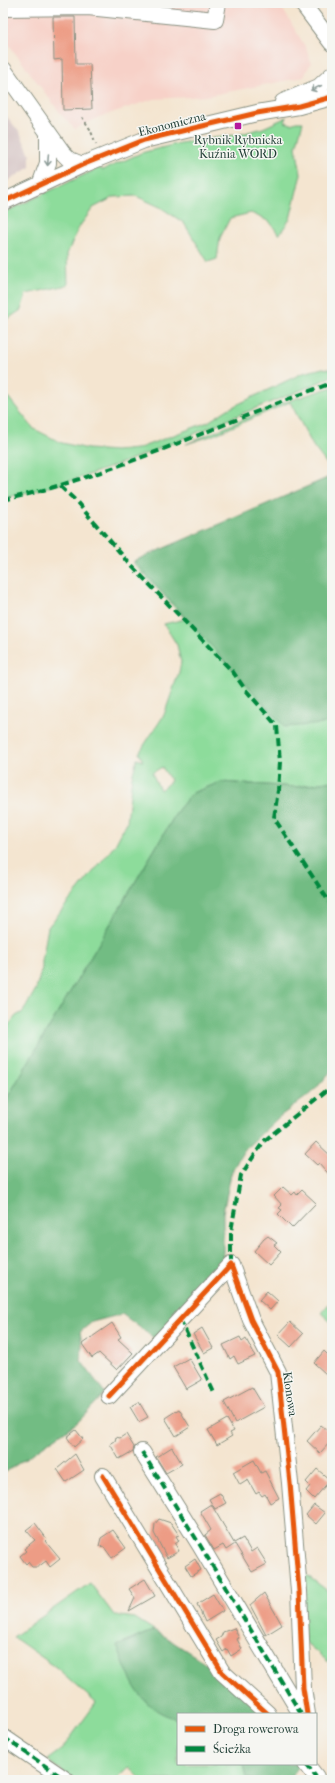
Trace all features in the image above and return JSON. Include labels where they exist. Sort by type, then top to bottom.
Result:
[{"type":"street","points":[[3,8],[88,7],[215,20],[218,3]]},
{"type":"street","points":[[302,3],[332,44]]},
{"type":"street","points":[[309,3],[332,25]]},
{"type":"street","points":[[3,69],[48,134],[66,157],[82,165]]},
{"type":"street","name":"Ekonomiczna","points":[[257,113],[319,87],[332,75]]},
{"type":"street","name":"Ekonomiczna","points":[[3,202],[82,165],[144,140],[257,113],[299,106],[332,97]]},
{"type":"street","points":[[40,185],[48,163],[48,134]]},
{"type":"street","name":"Klonowa","points":[[110,1396],[231,1265],[251,1320],[278,1372],[290,1482],[299,1591],[303,1688],[307,1713]]},
{"type":"street","points":[[142,1452],[200,1545],[300,1713]]},
{"type":"street","points":[[103,1476],[222,1672],[267,1713]]},
{"type":"street","points":[[3,1737],[66,1780]]},
{"type":"street","points":[[307,1765],[315,1774]]},
{"type":"path","points":[[82,117],[90,129],[95,141]]},
{"type":"shaded area","points":[[3,3],[263,3],[282,8],[306,48],[311,62],[304,77],[207,96],[154,99],[99,117],[75,129],[64,118],[3,37]]},
{"type":"shaded area","points":[[3,112],[20,133],[30,155],[30,167],[3,184]]},
{"type":"green space","points":[[287,117],[285,122],[291,124],[303,122],[296,147],[301,174],[290,219],[279,235],[270,222],[251,213],[230,218],[220,238],[217,259],[208,262],[184,223],[160,207],[136,196],[114,197],[93,208],[79,227],[67,254],[68,285],[26,294],[21,310],[3,322],[3,213],[99,168],[103,170],[141,153],[180,143],[241,134],[263,128]]},
{"type":"green space","points":[[323,368],[332,370],[332,376],[120,464],[62,483],[3,498],[3,391],[34,429],[62,443],[88,449],[115,451],[137,449],[208,422],[228,409],[303,373]]},
{"type":"green space","points":[[332,387],[332,471],[313,446],[290,402],[211,436],[186,444],[282,403]]},
{"type":"green space","points":[[332,476],[332,781],[296,787],[221,782],[192,793],[178,810],[3,1105],[3,1032],[16,1016],[23,1012],[36,989],[42,968],[48,927],[115,845],[127,822],[132,777],[137,759],[143,761],[139,753],[164,715],[179,672],[181,662],[177,645],[164,624],[185,619],[134,564],[134,561],[143,559]],"holes":[[[162,767],[171,781],[160,790],[152,773]]]},
{"type":"green space","points":[[332,476],[332,720],[322,724],[285,727],[134,561]]},
{"type":"green space","points":[[332,781],[332,1070],[313,1092],[279,1117],[245,1149],[238,1160],[231,1174],[223,1213],[223,1264],[155,1339],[122,1314],[92,1322],[80,1332],[82,1344],[81,1361],[105,1393],[78,1422],[3,1474],[3,1105],[178,810],[192,793],[221,782],[296,787]]},
{"type":"green space","points":[[332,1300],[332,1323],[321,1313]]},
{"type":"green space","points":[[301,1571],[332,1594],[332,1665],[305,1642]]},
{"type":"green space","points":[[90,1583],[114,1615],[135,1618],[154,1630],[117,1646],[174,1718],[177,1719],[177,1765],[244,1765],[247,1778],[251,1780],[142,1780],[129,1767],[116,1780],[73,1780],[47,1760],[62,1749],[96,1703],[57,1668],[13,1637]]},
{"type":"green space","points":[[154,1630],[212,1667],[263,1713],[177,1713],[177,1719],[165,1715],[145,1701],[138,1692],[117,1646]]},
{"type":"green space","points":[[244,1765],[300,1765],[293,1774],[286,1778],[262,1780],[247,1778]]},
{"type":"building","points":[[53,17],[75,17],[76,64],[90,64],[92,109],[63,110],[62,59],[54,60]]},
{"type":"building","points":[[316,1142],[332,1157],[332,1178],[319,1163],[317,1165],[305,1154]]},
{"type":"building","points":[[283,1187],[292,1195],[295,1192],[297,1195],[302,1190],[316,1203],[292,1228],[278,1214],[282,1210],[279,1208],[282,1205],[274,1196]]},
{"type":"building","points":[[268,1236],[277,1243],[274,1245],[281,1252],[269,1265],[254,1251]]},
{"type":"building","points":[[267,1291],[278,1301],[270,1310],[259,1300]]},
{"type":"building","points":[[290,1322],[303,1334],[291,1347],[278,1335]]},
{"type":"building","points":[[112,1323],[121,1337],[118,1339],[133,1353],[117,1370],[99,1353],[92,1358],[82,1344]]},
{"type":"building","points":[[202,1328],[213,1348],[204,1353],[193,1334]]},
{"type":"building","points":[[240,1337],[242,1342],[246,1339],[255,1356],[238,1364],[234,1356],[230,1359],[223,1345]]},
{"type":"building","points":[[324,1351],[332,1359],[332,1368],[326,1374],[314,1363]]},
{"type":"building","points":[[189,1358],[202,1380],[186,1389],[173,1367]]},
{"type":"building","points":[[252,1387],[264,1407],[235,1423],[224,1402]]},
{"type":"building","points":[[139,1402],[148,1417],[139,1422],[130,1407]]},
{"type":"building","points":[[179,1409],[190,1427],[176,1436],[165,1418]]},
{"type":"building","points":[[227,1419],[234,1431],[230,1433],[232,1436],[217,1445],[208,1430]]},
{"type":"building","points":[[321,1425],[332,1434],[332,1440],[320,1453],[307,1441]]},
{"type":"building","points":[[76,1430],[83,1439],[74,1447],[67,1437]]},
{"type":"building","points":[[126,1434],[134,1447],[133,1451],[119,1459],[110,1444],[115,1441],[116,1437],[120,1438]]},
{"type":"building","points":[[172,1447],[182,1464],[166,1473],[156,1457]]},
{"type":"building","points":[[75,1454],[84,1470],[66,1482],[57,1469]]},
{"type":"building","points":[[254,1460],[261,1473],[265,1471],[279,1498],[270,1503],[265,1494],[262,1496],[259,1492],[256,1494],[248,1480],[240,1485],[233,1472]]},
{"type":"building","points":[[317,1469],[330,1480],[314,1499],[306,1491],[310,1486],[306,1482]]},
{"type":"building","points":[[220,1493],[226,1503],[215,1509],[209,1499]]},
{"type":"building","points":[[211,1504],[234,1543],[243,1538],[251,1552],[257,1548],[267,1564],[252,1572],[235,1544],[226,1550],[223,1545],[214,1550],[205,1535],[211,1530],[200,1511]]},
{"type":"building","points":[[314,1505],[325,1513],[316,1524],[306,1515]]},
{"type":"building","points":[[159,1519],[171,1523],[179,1535],[176,1536],[179,1541],[175,1544],[179,1551],[167,1558],[154,1533],[155,1524]]},
{"type":"building","points":[[35,1523],[47,1539],[45,1541],[60,1559],[50,1567],[46,1561],[38,1567],[32,1567],[28,1562],[26,1564],[20,1556],[26,1551],[24,1549],[35,1540],[26,1530]]},
{"type":"building","points":[[113,1530],[126,1548],[112,1558],[104,1547],[99,1546],[101,1538]]},
{"type":"building","points":[[195,1559],[201,1570],[191,1576],[185,1566]]},
{"type":"building","points":[[145,1579],[155,1596],[129,1611],[135,1598],[129,1589]]},
{"type":"building","points":[[264,1593],[282,1625],[266,1635],[250,1605]]},
{"type":"building","points":[[213,1594],[223,1611],[205,1622],[197,1604]]},
{"type":"building","points":[[234,1628],[242,1649],[231,1656],[227,1649],[223,1652],[216,1640],[221,1637],[223,1632]]},
{"type":"marked path","points":[[3,500],[87,477],[169,447],[332,383]]},
{"type":"marked path","points":[[60,486],[75,500],[129,563],[233,672],[245,689],[277,726],[280,762],[274,818],[332,906]]},
{"type":"marked path","points":[[231,1265],[231,1231],[241,1175],[264,1141],[332,1086]]},
{"type":"marked path","points":[[180,1319],[215,1395]]},
{"type":"marked path","points":[[142,1452],[200,1545],[300,1713]]},
{"type":"marked path","points":[[3,1737],[66,1780]]},
{"type":"marked path","points":[[307,1765],[316,1777]]},
{"type":"cycle path","points":[[3,202],[82,165],[144,140],[257,113],[299,106],[332,97]]},
{"type":"cycle path","points":[[109,1396],[231,1265],[251,1320],[278,1372],[290,1483],[299,1591],[303,1688],[307,1713]]},
{"type":"cycle path","points":[[103,1476],[222,1672],[267,1713]]},
{"type":"place","name":"Rybnik Rybnicka Kuźnia WORD","points":[[238,126]]}]
